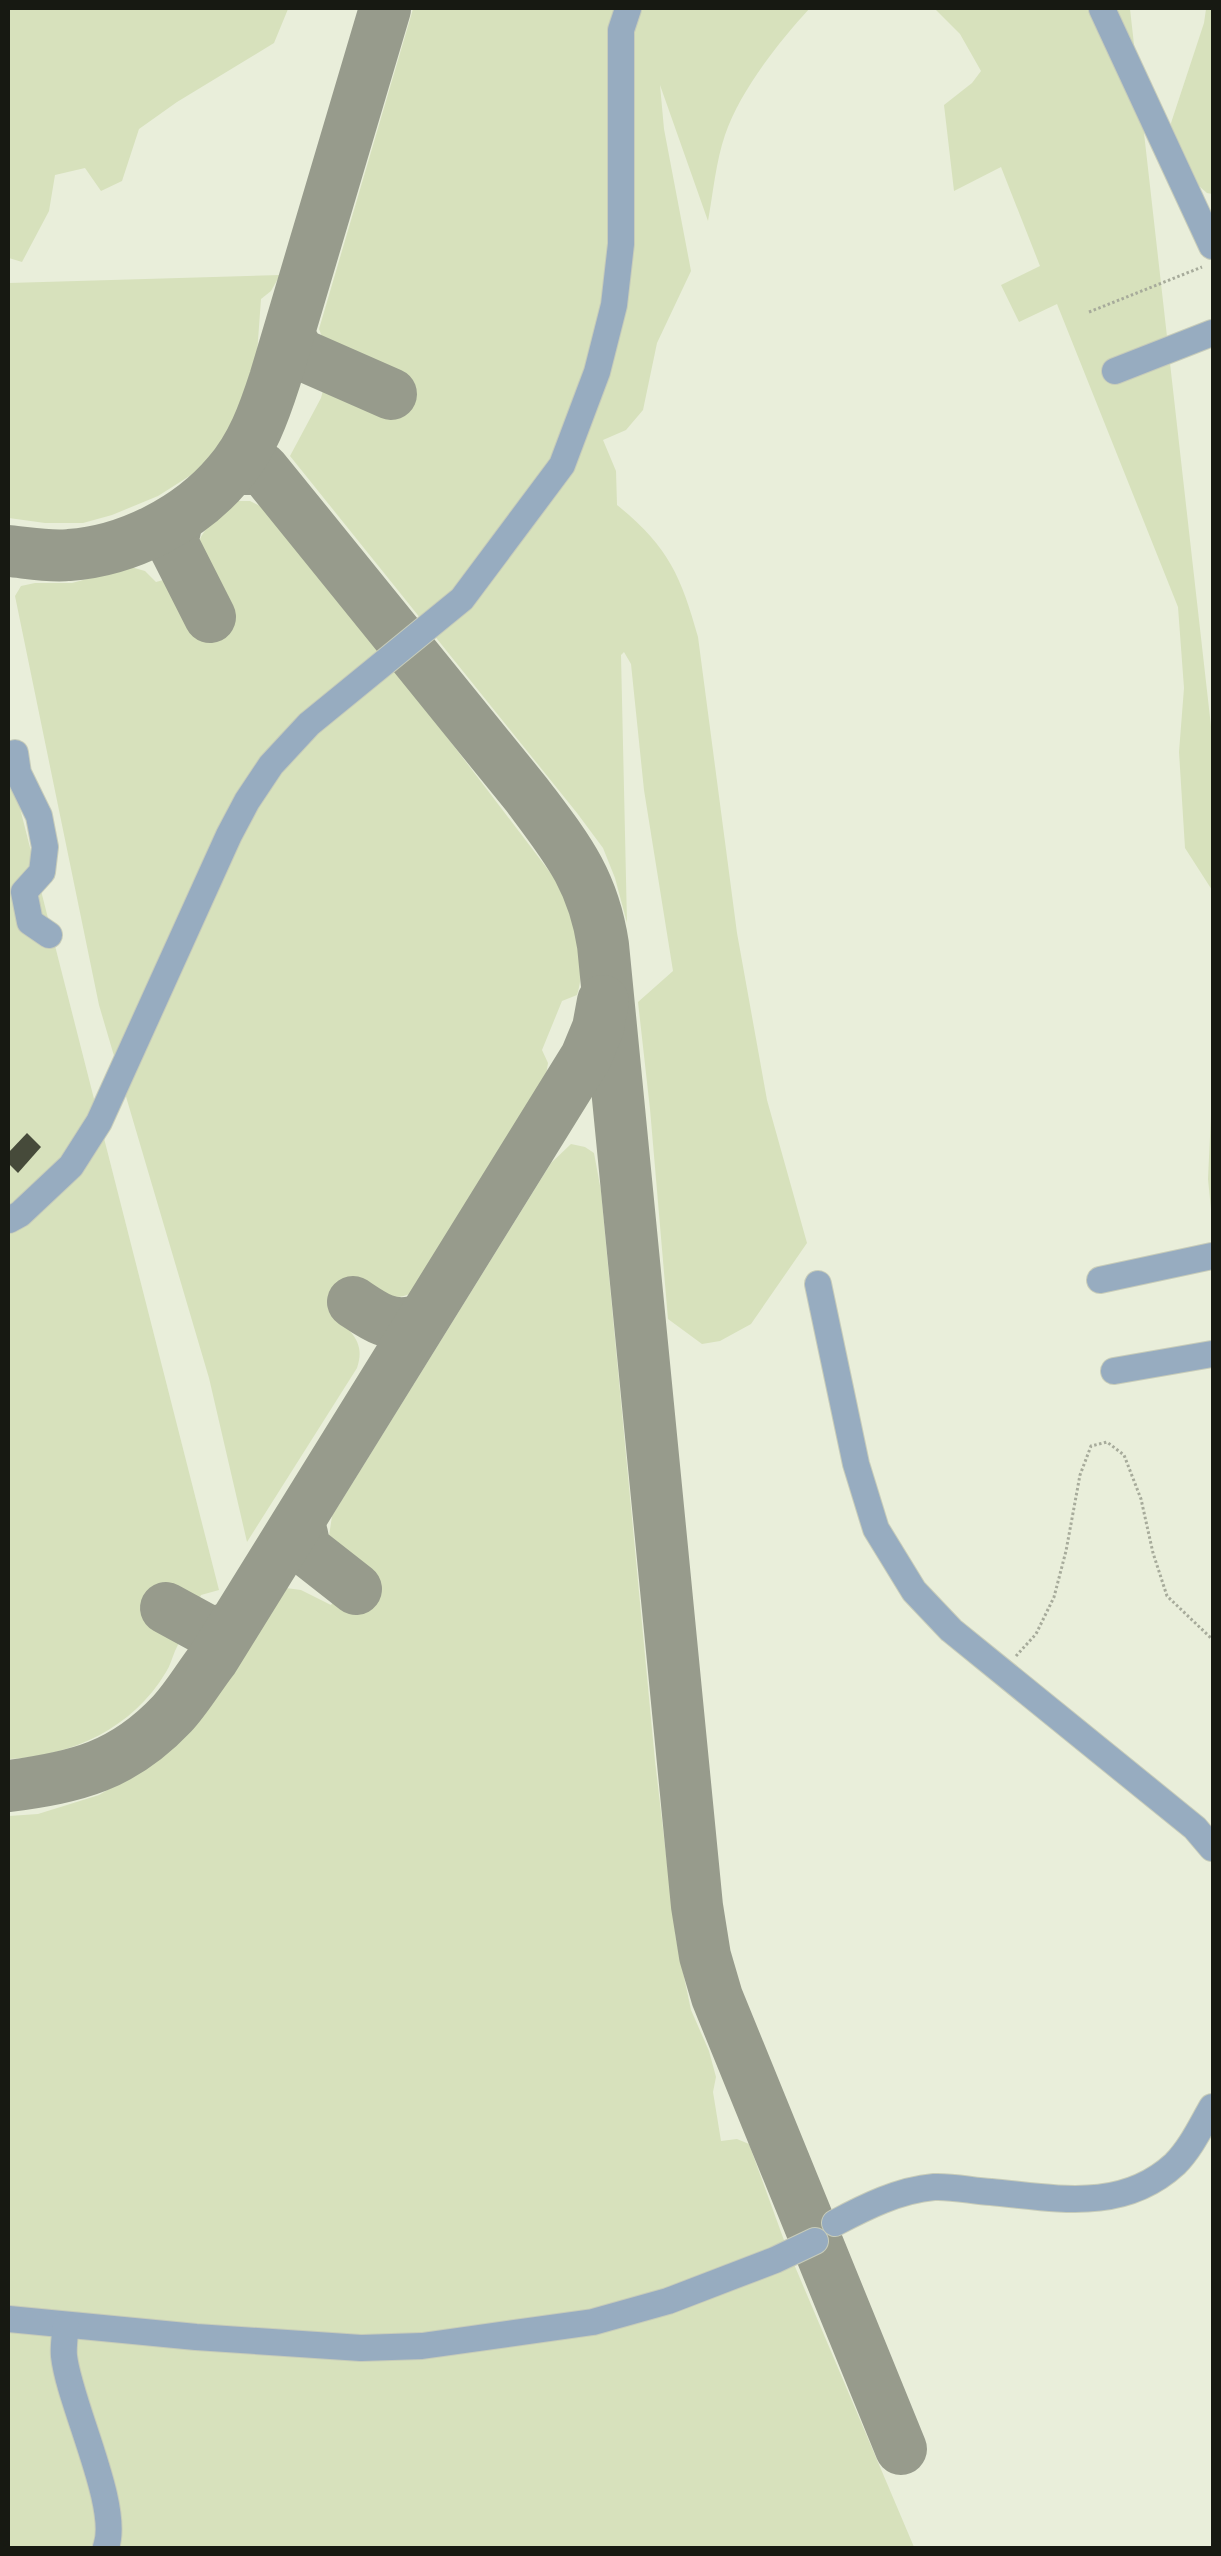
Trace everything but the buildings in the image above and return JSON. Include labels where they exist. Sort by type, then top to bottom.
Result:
[{"type":"lane","points":[[9,1220],[20,1214],[71,1166],[99,1122],[229,835],[247,801],[271,765],[309,724],[462,599],[562,465],[597,372],[614,305],[621,244],[621,30],[628,9]]},
{"type":"lane","points":[[1102,9],[1208,256]]},
{"type":"lane","points":[[1115,371],[1212,333]]},
{"type":"lane","points":[[15,753],[18,773],[39,816],[45,847],[42,872],[24,892],[30,922],[49,935]]},
{"type":"lane","points":[[1100,1280],[1212,1256]]},
{"type":"lane","points":[[818,1284],[856,1464],[870,1511],[876,1529],[914,1591],[951,1630],[1195,1828],[1212,1848]]},
{"type":"lane","points":[[1114,1371],[1212,1354]]},
{"type":"lane","points":[[835,2223],[866,2206],[899,2195],[934,2187],[1056,2198],[1095,2198],[1126,2194],[1151,2182],[1175,2163],[1192,2142],[1212,2107]]},
{"type":"lane","points":[[9,2319],[361,2348],[422,2346],[502,2336],[602,2319],[668,2301],[776,2260],[815,2241]]},
{"type":"lane","points":[[66,2325],[64,2356],[107,2509],[109,2540],[106,2547]]},
{"type":"path","points":[[1089,312],[1208,256]]},
{"type":"path","points":[[1012,1662],[1036,1634],[1054,1596],[1066,1551],[1080,1475],[1091,1446],[1106,1442],[1124,1455],[1138,1490],[1152,1553],[1168,1596],[1212,1639]]},
{"type":"green space","points":[[9,9],[288,9],[274,43],[177,102],[139,129],[122,181],[101,191],[85,168],[55,175],[49,211],[22,262],[9,258]]},
{"type":"green space","points":[[413,9],[809,9],[761,68],[732,118],[719,155],[708,221],[660,85],[664,129],[691,271],[657,343],[643,410],[626,430],[603,440],[616,471],[617,505],[649,534],[661,549],[678,579],[698,637],[737,933],[767,1100],[807,1243],[751,1324],[720,1341],[702,1344],[668,1319],[650,1109],[638,1002],[673,971],[644,790],[631,664],[624,652],[621,655],[627,923],[615,878],[603,848],[577,813],[290,456],[321,398],[334,349],[324,342],[319,329]]},
{"type":"green space","points":[[935,9],[1130,9],[1212,735],[1212,890],[1185,848],[1179,752],[1184,688],[1178,607],[1057,304],[1019,322],[1001,285],[1040,266],[1001,167],[954,191],[944,105],[972,83],[981,71],[960,34]]},
{"type":"green space","points":[[1206,9],[1212,9],[1212,194],[1207,193],[1174,164],[1171,123],[1204,23]]},
{"type":"green space","points":[[280,275],[271,291],[261,299],[257,354],[232,428],[199,470],[158,496],[112,515],[83,523],[45,523],[9,518],[9,283]]},
{"type":"green space","points":[[238,501],[250,501],[264,508],[399,674],[562,888],[575,927],[581,968],[577,995],[562,1001],[542,1050],[548,1063],[545,1082],[412,1293],[393,1297],[375,1291],[350,1331],[359,1348],[357,1368],[247,1542],[209,1378],[99,1005],[15,596],[21,586],[35,583],[72,583],[131,567],[145,571],[156,582],[206,568],[199,553],[198,545],[201,538],[205,530],[218,517]]},
{"type":"green space","points":[[9,765],[219,1590],[201,1595],[170,1665],[152,1692],[136,1709],[99,1735],[78,1745],[32,1757],[9,1759]]},
{"type":"green space","points":[[1212,1115],[1212,1219],[1208,1179]]},
{"type":"green space","points":[[571,1144],[585,1147],[594,1153],[601,1191],[655,1761],[676,1939],[691,2010],[709,2051],[716,2077],[713,2092],[721,2141],[737,2139],[749,2144],[785,2243],[914,2547],[9,2547],[9,1816],[38,1814],[99,1795],[163,1757],[211,1706],[275,1598],[286,1588],[301,1590],[331,1605],[359,1561],[329,1536],[332,1516],[551,1163]]},
{"type":"taxiway","points":[[9,551],[46,555],[69,555],[113,547],[135,539],[156,530],[195,505],[213,490],[244,453],[251,441],[275,379],[385,9]]},
{"type":"taxiway","points":[[293,343],[300,354],[391,394]]},
{"type":"taxiway","points":[[237,469],[263,469],[527,795],[566,848],[585,882],[592,901],[603,945],[697,1906],[705,1956],[717,1997],[901,2449]]},
{"type":"taxiway","points":[[175,530],[172,542],[210,617]]},
{"type":"taxiway","points":[[9,1786],[78,1773],[117,1757],[154,1732],[183,1701],[213,1659],[586,1057],[598,1028],[603,1001]]},
{"type":"taxiway","points":[[353,1302],[375,1316],[389,1322],[413,1322]]},
{"type":"taxiway","points":[[302,1534],[305,1549],[356,1589]]},
{"type":"taxiway","points":[[166,1608],[210,1632],[223,1630]]}]
